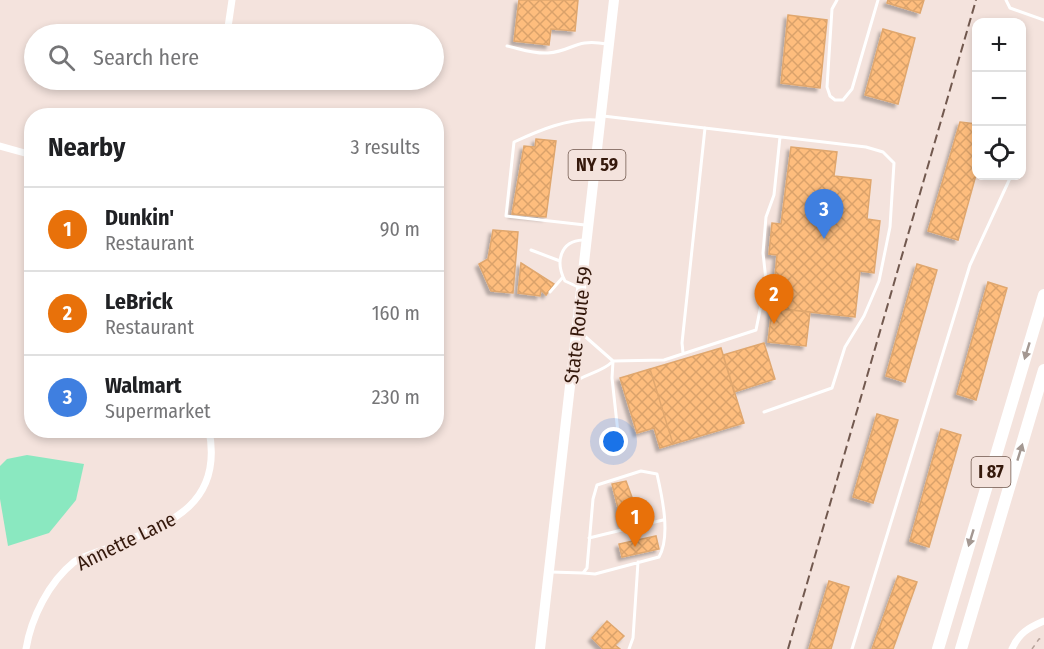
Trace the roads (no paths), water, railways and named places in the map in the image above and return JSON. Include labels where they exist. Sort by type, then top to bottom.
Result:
[{"type":"highway","name":"I 87","points":[[938,649],[1044,295]]},
{"type":"highway","name":"I 87","points":[[961,649],[1044,370]]},
{"type":"main road","name":"State Route 59","points":[[540,649],[614,0]]},
{"type":"street","points":[[228,24],[232,0]]},
{"type":"street","points":[[0,146],[24,153]]},
{"type":"street","name":"Annette Lane","points":[[26,649],[29,630],[38,609],[75,561],[181,516],[195,500],[211,471],[209,438]]},
{"type":"street","points":[[1011,649],[1016,639],[1027,628],[1044,621]]},
{"type":"lane","points":[[837,0],[832,9],[827,87],[830,96],[835,100],[843,100],[852,89],[878,0]]},
{"type":"lane","points":[[1006,0],[1010,8],[1044,20]]},
{"type":"lane","points":[[507,46],[529,53],[550,53],[580,41],[609,44]]},
{"type":"lane","points":[[590,226],[506,216],[514,142],[533,133],[581,119],[602,118],[866,147],[883,152],[894,163],[890,227],[879,281],[864,316],[845,347],[832,388],[764,412]]},
{"type":"lane","points":[[683,353],[682,343],[705,128]]},
{"type":"lane","points":[[577,329],[613,361],[664,360],[756,330],[759,324],[765,280],[763,253],[766,217],[774,195],[780,138]]},
{"type":"lane","points":[[852,649],[970,265],[1009,180]]},
{"type":"lane","points":[[582,289],[571,285],[563,277],[560,261],[563,248],[569,242],[588,240]]},
{"type":"lane","points":[[531,250],[560,261]]},
{"type":"lane","points":[[550,292],[563,277]]},
{"type":"lane","points":[[571,385],[583,376],[606,368],[613,361]]},
{"type":"lane","points":[[613,361],[612,378],[620,451]]},
{"type":"lane","points":[[549,572],[595,574],[659,557],[663,550],[663,520],[657,474],[650,470],[641,471],[597,485],[593,499],[586,568],[583,573]]},
{"type":"lane","points":[[589,538],[663,520]]},
{"type":"lane","points":[[629,649],[633,638],[638,562]]},
{"type":"railway","points":[[788,649],[976,0]]},
{"type":"place","name":"Walmart","points":[[824,239]]},
{"type":"place","name":"LeBrick","points":[[774,324]]},
{"type":"place","name":"Dunkin'","points":[[635,547]]}]
